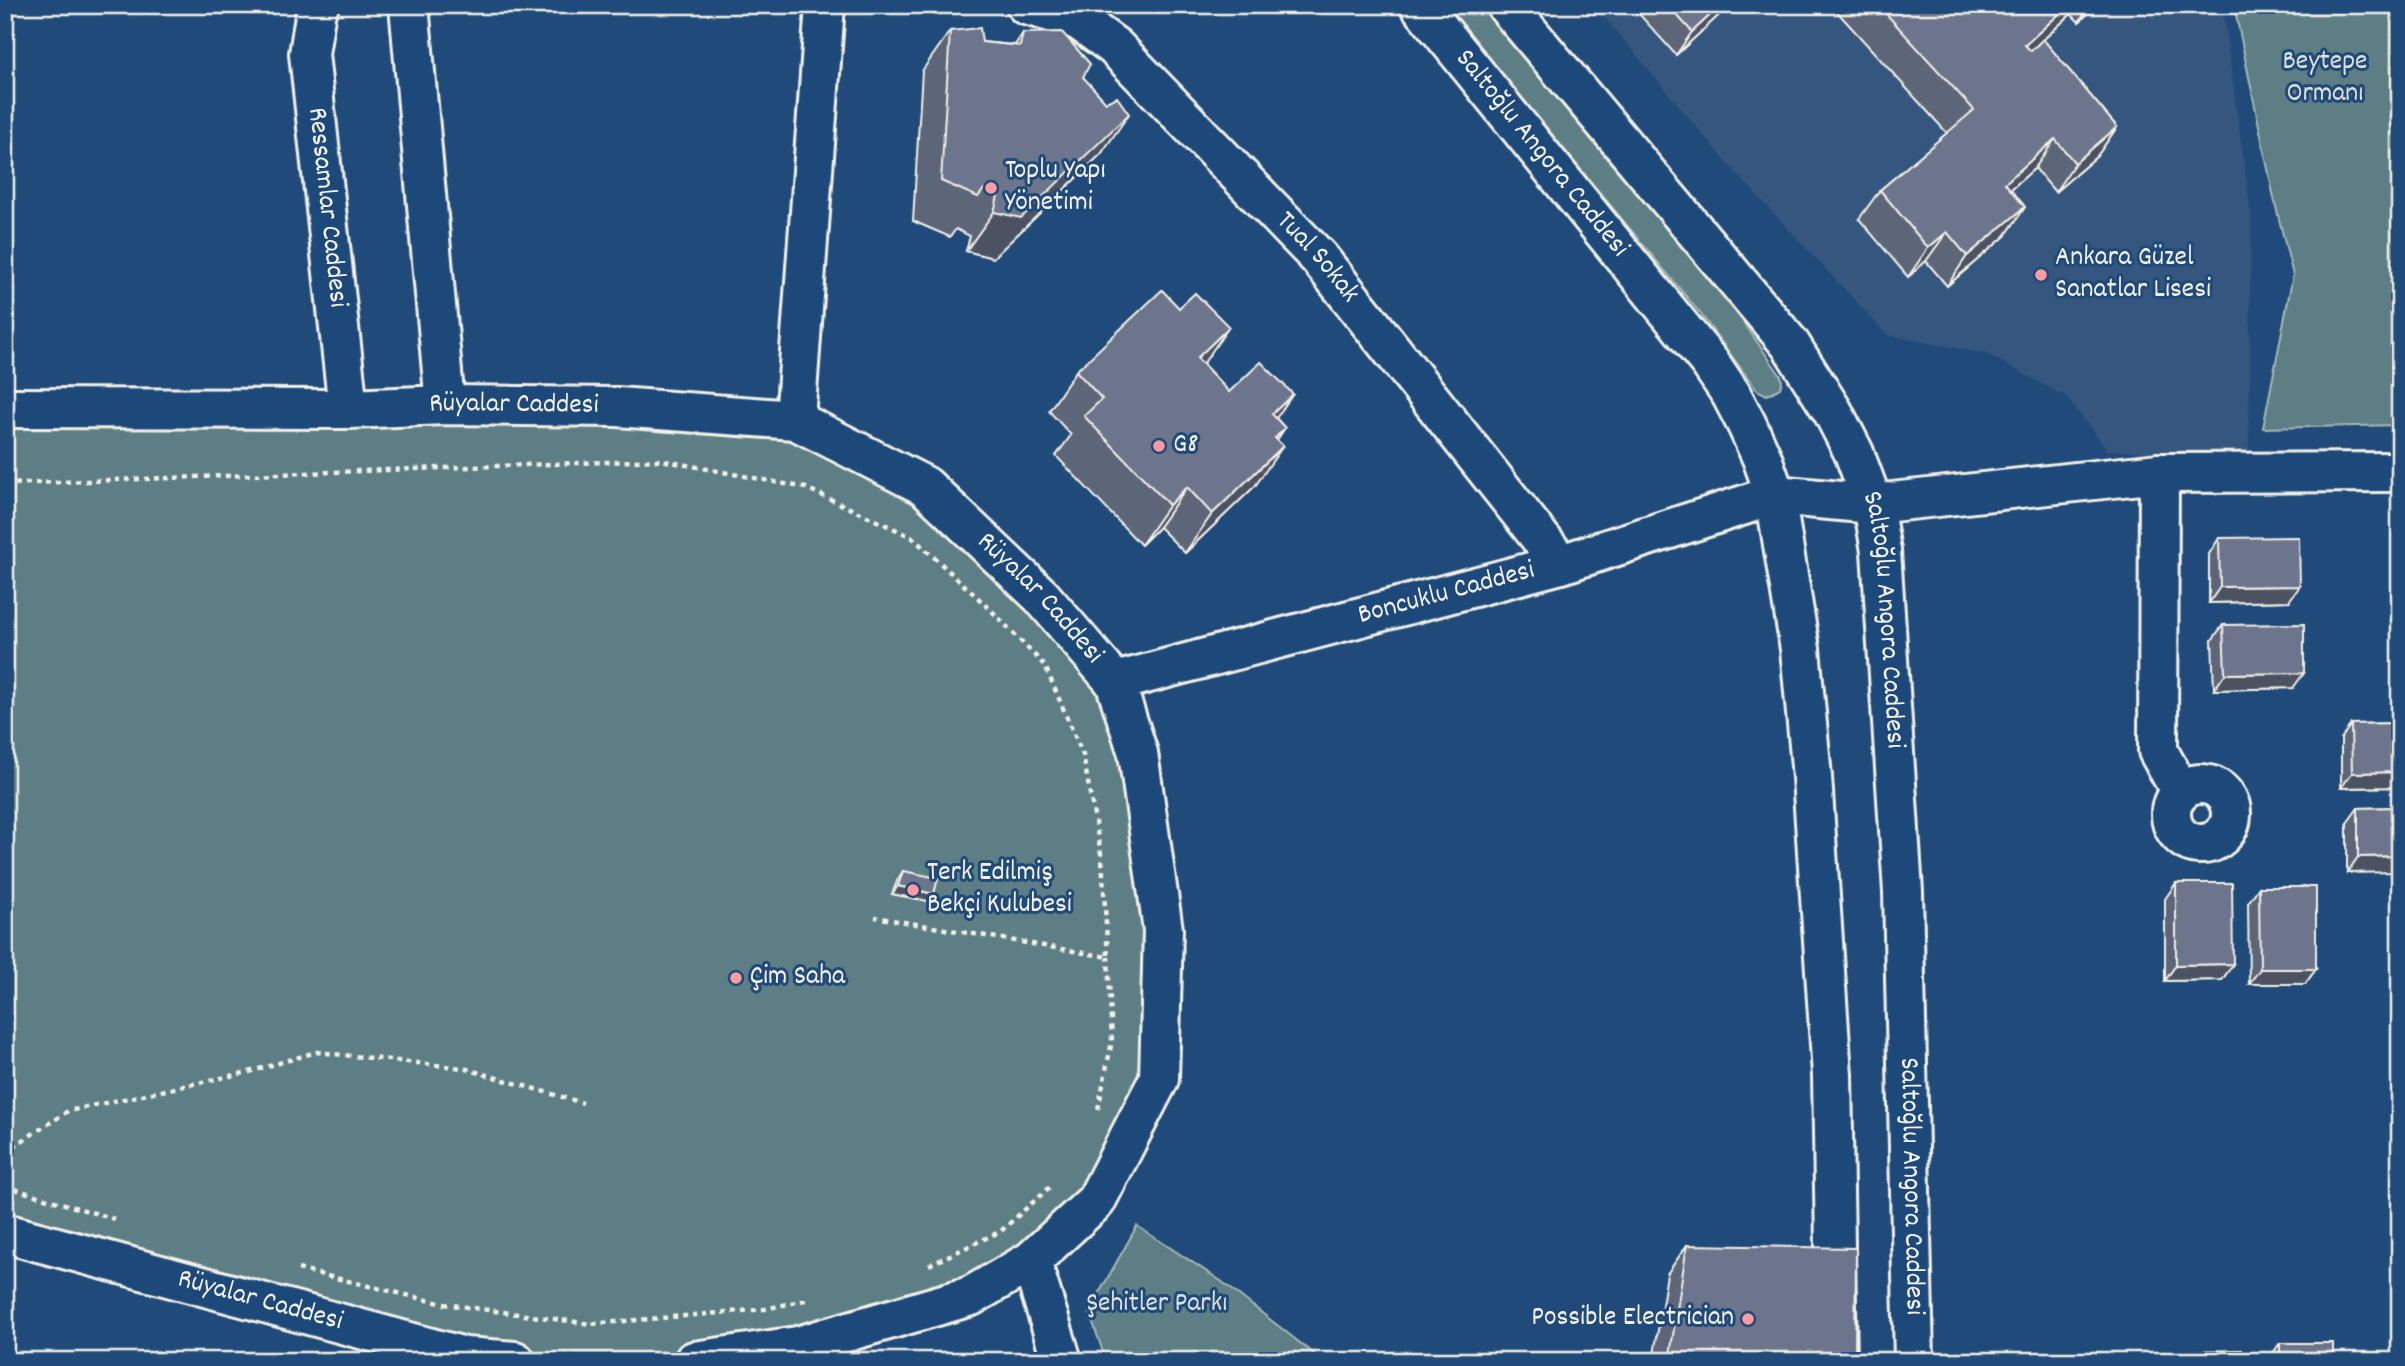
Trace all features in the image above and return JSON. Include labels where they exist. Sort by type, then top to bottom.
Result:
[{"type":"street","name":"Ressamlar Caddesi","points":[[319,5],[310,54],[348,409]]},
{"type":"street","points":[[409,5],[445,405]]},
{"type":"street","points":[[795,420],[825,5]]},
{"type":"street","name":"Tual Sokak","points":[[1026,5],[1078,20],[1115,47],[1319,258],[1561,564]]},
{"type":"street","name":"Saltoğlu Angora Caddesi","points":[[1420,5],[1710,363],[1731,394],[1747,425],[1775,495],[1800,649],[1812,777],[1832,1075],[1837,1361]]},
{"type":"street","name":"Saltoğlu Angora Caddesi","points":[[1506,5],[1790,344],[1833,412],[1854,453],[1873,504],[1881,551],[1903,892],[1914,1361]]},
{"type":"street","name":"Rüyalar Caddesi","points":[[5,408],[348,409],[445,405],[617,407],[795,420],[925,486],[1041,596],[1115,681],[1138,753],[1163,930],[1159,1079],[1096,1201],[1031,1261],[971,1296],[798,1346],[694,1361]]},
{"type":"street","points":[[1775,495],[1873,504],[2159,473],[2400,472]]},
{"type":"street","points":[[2159,473],[2158,751],[2181,792]]},
{"type":"street","name":"Boncuklu Caddesi","points":[[1115,681],[1561,564],[1775,495]]},
{"type":"street","name":"Rüyalar Caddesi","points":[[5,1233],[465,1359],[515,1361]]},
{"type":"street","points":[[1031,1261],[1062,1361]]},
{"type":"path","points":[[5,484],[661,460],[806,488],[912,537],[990,609],[1045,666],[1083,755],[1102,859],[1112,1041],[1098,1110]]},
{"type":"path","points":[[875,917],[1108,957]]},
{"type":"path","points":[[5,1152],[68,1111],[249,1072],[316,1052],[463,1069],[583,1103]]},
{"type":"path","points":[[920,1270],[1001,1231],[1054,1183]]},
{"type":"path","points":[[5,1186],[125,1223]]},
{"type":"path","points":[[285,1266],[444,1304],[591,1324],[765,1309],[818,1298]]},
{"type":"shaded area","name":"Ankara Güzel Sanatlar Lisesi","points":[[1594,5],[2222,5],[2251,214],[2249,454],[2226,456],[2108,450],[2066,397],[1987,354],[1887,335],[1728,164]]},
{"type":"green space","points":[[1444,5],[1483,5],[1726,298],[1781,376],[1780,388],[1767,395],[1757,390],[1700,313]]},
{"type":"green space","name":"Beytepe Ormanı","points":[[2234,5],[2400,5],[2400,425],[2263,428],[2293,275],[2275,203]]},
{"type":"green space","points":[[5,408],[795,420],[925,486],[1041,596],[1138,753],[1159,1079],[1031,1261],[694,1361],[515,1361],[5,1233]]},
{"type":"green space","name":"Şehitler Parkı","points":[[1137,1226],[1221,1281],[1323,1361],[1106,1361],[1089,1311]]},
{"type":"building","points":[[1668,5],[1721,5],[1692,32]]},
{"type":"building","points":[[1878,5],[2069,5],[2025,45],[2031,51],[2043,39],[2117,127],[2075,163],[2055,139],[2005,183],[2025,207],[1967,256],[1947,232],[1928,248],[1880,190],[1974,110]]},
{"type":"building","name":"Toplu Yapı Yönetimi","points":[[980,28],[982,42],[1020,46],[1023,33],[1062,32],[1090,64],[1083,77],[1106,102],[1117,97],[1129,114],[1021,218],[994,212],[998,196],[984,189],[978,197],[941,181],[950,31]]},
{"type":"building","name":"G8","points":[[1162,290],[1179,308],[1195,293],[1229,327],[1197,358],[1229,392],[1261,362],[1293,394],[1272,414],[1285,428],[1275,438],[1283,446],[1212,514],[1187,487],[1169,505],[1084,416],[1102,399],[1076,371]]},
{"type":"building","points":[[2299,537],[2300,586],[2220,587],[2219,538]]},
{"type":"building","points":[[2304,624],[2304,673],[2225,674],[2223,625]]},
{"type":"building","points":[[2400,723],[2400,772],[2352,773],[2351,724]]},
{"type":"building","points":[[2400,807],[2400,856],[2358,857],[2358,808]]},
{"type":"building","points":[[903,871],[938,878],[934,894],[898,886]]},
{"type":"building","points":[[2176,883],[2232,883],[2233,964],[2176,965]]},
{"type":"building","points":[[2259,887],[2316,887],[2316,969],[2260,969]]},
{"type":"building","name":"Possible Electrician","points":[[1687,1245],[1856,1248],[1855,1361],[1669,1361]]},
{"type":"building","points":[[2280,1343],[2333,1343],[2333,1361],[2280,1361]]},
{"type":"building","points":[[2242,1350],[2242,1361],[2188,1361],[2188,1351]]},
{"type":"place","name":"Toplu Yapı Yönetimi","points":[[991,188]]},
{"type":"place","name":"Ankara Güzel Sanatlar Lisesi","points":[[2041,275]]},
{"type":"place","name":"G8","points":[[1159,446]]},
{"type":"place","name":"Terk Edilmiş Bekçi Kulubesi","points":[[913,890]]},
{"type":"place","name":"Çim Saha","points":[[736,978]]},
{"type":"place","name":"Possible Electrician","points":[[1748,1319]]}]
